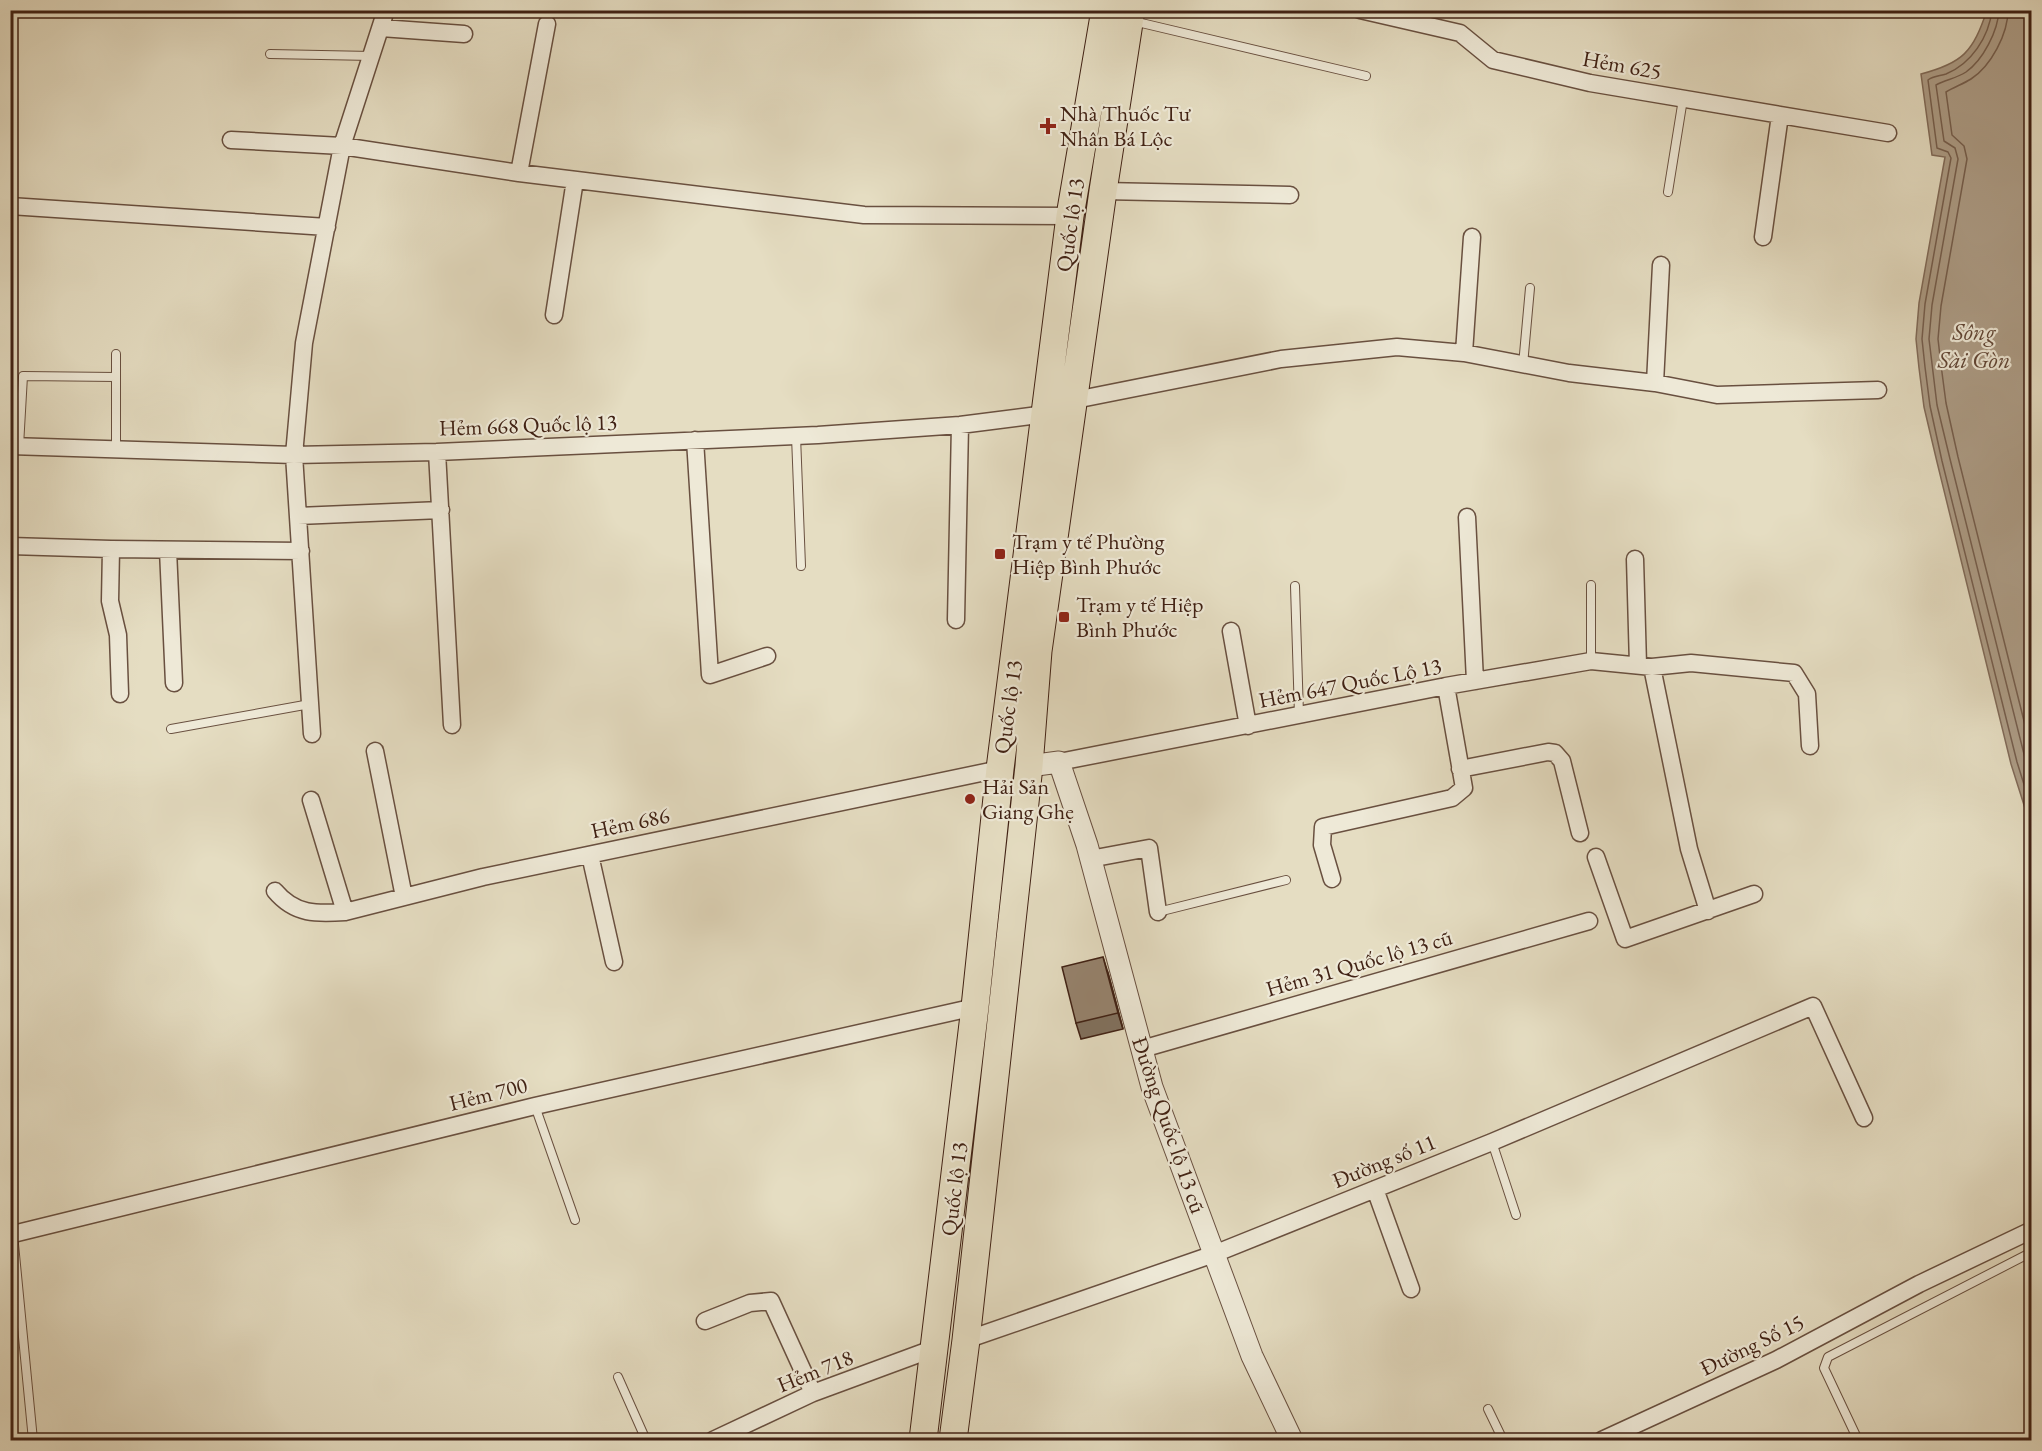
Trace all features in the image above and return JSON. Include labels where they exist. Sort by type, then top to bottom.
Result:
[{"type":"highway","name":"Quốc lộ 13","points":[[923,1440],[975,1007],[1000,769],[1070,216],[1104,10]]},
{"type":"highway","name":"Quốc lộ 13","points":[[952,1440],[966,1340],[1029,766],[1038,651],[1103,191],[1131,16]]},
{"type":"highway","points":[[1000,769],[1029,766]]},
{"type":"street","points":[[312,734],[294,455],[304,343],[342,146],[386,10]]},
{"type":"street","name":"Hẻm 625","points":[[1360,10],[1460,33],[1493,60],[1590,84],[1888,134]]},
{"type":"street","points":[[519,173],[547,24]]},
{"type":"street","points":[[381,28],[464,34]]},
{"type":"street","points":[[1763,237],[1780,115]]},
{"type":"street","points":[[231,140],[342,146],[519,173],[864,215],[1070,216]]},
{"type":"street","points":[[554,315],[575,180]]},
{"type":"street","points":[[1103,191],[1290,195]]},
{"type":"street","points":[[10,206],[327,227]]},
{"type":"street","points":[[1464,353],[1472,237]]},
{"type":"street","points":[[1655,383],[1661,265]]},
{"type":"street","points":[[1075,400],[1281,360],[1397,347],[1464,353],[1569,373],[1655,383],[1717,395],[1878,390]]},
{"type":"street","name":"Hẻm 668 Quốc lộ 13","points":[[15,446],[294,455],[437,452],[796,436],[960,425],[1046,414]]},
{"type":"street","points":[[956,620],[960,425]]},
{"type":"street","points":[[695,440],[710,675],[767,656]]},
{"type":"street","points":[[437,452],[452,725]]},
{"type":"street","points":[[298,516],[441,510]]},
{"type":"street","points":[[1467,517],[1475,681]]},
{"type":"street","points":[[10,546],[301,551]]},
{"type":"street","points":[[111,549],[110,601],[118,635],[120,694]]},
{"type":"street","points":[[168,550],[174,683]]},
{"type":"street","points":[[1635,559],[1645,666],[1689,849],[1708,911]]},
{"type":"street","points":[[1231,631],[1248,726]]},
{"type":"street","name":"Hẻm 647 Quốc Lộ 13","points":[[1059,762],[1446,686],[1591,661],[1645,666],[1691,663],[1794,673],[1807,694],[1810,746]]},
{"type":"street","points":[[1332,879],[1322,845],[1323,827],[1452,798],[1464,788],[1446,686]]},
{"type":"street","points":[[375,751],[404,897]]},
{"type":"street","points":[[1460,769],[1555,753],[1562,761],[1580,833]]},
{"type":"street","points":[[1029,766],[1059,762]]},
{"type":"street","name":"Đường Quốc lộ 13 cũ","points":[[1059,762],[1090,859],[1152,1087],[1252,1356],[1292,1440]]},
{"type":"street","name":"Hẻm 686","points":[[275,891],[284,902],[306,912],[345,912],[483,877],[1000,769]]},
{"type":"street","points":[[311,800],[345,912]]},
{"type":"street","points":[[1090,859],[1149,848],[1158,912]]},
{"type":"street","points":[[590,855],[614,962]]},
{"type":"street","points":[[1596,857],[1625,939],[1754,894]]},
{"type":"street","name":"Hẻm 31 Quốc lộ 13 cũ","points":[[1142,1049],[1589,921]]},
{"type":"street","name":"Đường số 11","points":[[966,1340],[1214,1254],[1492,1142],[1813,1006],[1864,1118]]},
{"type":"street","name":"Hẻm 700","points":[[12,1234],[535,1106],[975,1007]]},
{"type":"street","points":[[1375,1189],[1411,1289]]},
{"type":"street","name":"Đường Số 15","points":[[1602,1440],[1776,1360],[1918,1284],[2031,1230]]},
{"type":"street","points":[[705,1321],[750,1302],[771,1301],[813,1394]]},
{"type":"street","name":"Hẻm 718","points":[[714,1440],[813,1394],[935,1348]]},
{"type":"lane","points":[[1131,16],[1366,76]]},
{"type":"lane","points":[[270,54],[372,56]]},
{"type":"lane","points":[[1668,192],[1683,99]]},
{"type":"lane","points":[[1523,364],[1530,288]]},
{"type":"lane","points":[[116,354],[116,449]]},
{"type":"lane","points":[[15,446],[22,376],[116,376]]},
{"type":"lane","points":[[796,436],[801,566]]},
{"type":"lane","points":[[1591,585],[1591,661]]},
{"type":"lane","points":[[1296,586],[1299,715]]},
{"type":"lane","points":[[171,729],[310,704]]},
{"type":"lane","points":[[1158,912],[1286,880]]},
{"type":"lane","points":[[535,1106],[575,1220]]},
{"type":"lane","points":[[1492,1142],[1516,1215]]},
{"type":"lane","points":[[12,1234],[33,1440]]},
{"type":"lane","points":[[1858,1440],[1824,1368],[1828,1357],[2031,1252]]},
{"type":"lane","points":[[618,1377],[646,1440]]},
{"type":"lane","points":[[1488,1409],[1503,1440]]},
{"type":"water","name":"Sông Sài Gòn","points":[[1987,10],[2031,11],[2031,827],[2011,764],[1924,407],[1916,339],[1919,303],[1945,157],[1932,155],[1921,74],[1947,65],[1964,54],[1977,36]]},
{"type":"building","points":[[1103,957],[1118,1013],[1076,1023],[1062,967]]},
{"type":"place","name":"Nhà Thuốc Tư Nhân Bá Lộc","points":[[1048,126]]},
{"type":"place","name":"Trạm y tế Phường Hiệp Bình Phước","points":[[1000,554]]},
{"type":"place","name":"Trạm y tế Hiệp Bình Phước","points":[[1064,617]]},
{"type":"place","name":"Hải Sản Giang Ghẹ","points":[[970,799]]}]
